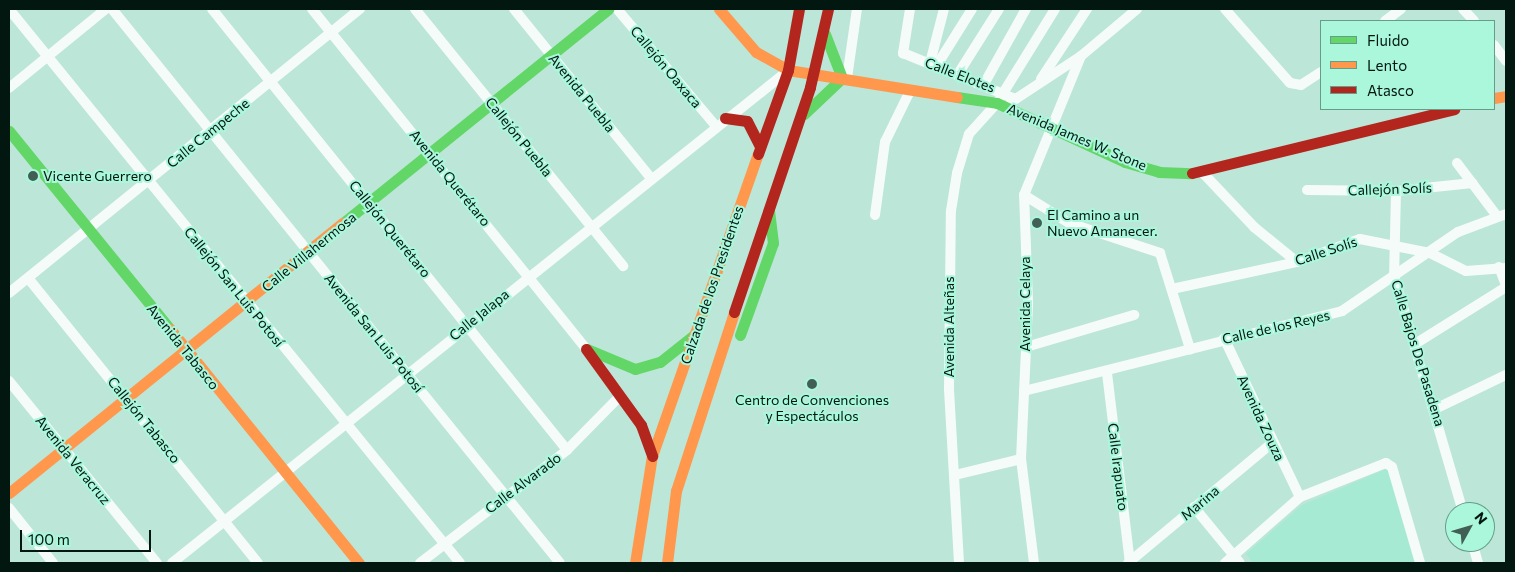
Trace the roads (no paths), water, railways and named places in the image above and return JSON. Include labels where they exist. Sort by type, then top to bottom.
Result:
[{"type":"main road","name":"Calle Villahermosa","points":[[9,493],[608,9]]},
{"type":"main road","name":"Avenida James W. Stone","points":[[720,9],[756,52],[788,70],[1001,105],[1051,129],[1159,172],[1203,173],[1450,110]]},
{"type":"main road","name":"Calzada de los Presidentes","points":[[635,563],[652,456],[788,70],[799,9]]},
{"type":"main road","points":[[667,563],[676,491],[687,452],[800,119],[814,75],[828,9]]},
{"type":"main road","points":[[800,119],[844,78],[824,31]]},
{"type":"main road","points":[[721,122],[747,122],[760,147]]},
{"type":"main road","name":"Avenida Tabasco","points":[[9,131],[87,230],[360,563]]},
{"type":"main road","points":[[586,349],[635,369],[660,362],[695,334]]},
{"type":"main road","points":[[586,349],[648,438],[652,456]]},
{"type":"street","name":"Callejón San Luis Potosí","points":[[9,9],[460,563]]},
{"type":"street","points":[[9,88],[106,9]]},
{"type":"street","name":"Avenida San Luis Potosí","points":[[112,9],[560,563]]},
{"type":"street","name":"Callejón Querétaro","points":[[212,9],[567,450]]},
{"type":"street","name":"Avenida Querétaro","points":[[312,9],[528,274],[586,349]]},
{"type":"street","name":"Calle Campeche","points":[[9,293],[360,9]]},
{"type":"street","name":"Callejón Puebla","points":[[415,9],[623,266]]},
{"type":"street","name":"Avenida Puebla","points":[[514,9],[650,177]]},
{"type":"street","name":"Callejón Oaxaca","points":[[617,9],[721,122]]},
{"type":"street","points":[[844,78],[857,9]]},
{"type":"street","name":"Calle Elotes","points":[[910,9],[903,53],[1004,92],[1015,99]]},
{"type":"street","points":[[934,64],[944,9]]},
{"type":"street","points":[[934,64],[972,9]]},
{"type":"street","points":[[958,74],[999,9]]},
{"type":"street","points":[[984,84],[1026,9]]},
{"type":"street","points":[[1001,105],[1004,92],[1055,9]]},
{"type":"street","points":[[1039,82],[1087,9]]},
{"type":"street","points":[[1001,105],[1015,99],[1081,56],[1137,9]]},
{"type":"street","points":[[1225,9],[1290,83],[1307,83],[1320,73]]},
{"type":"street","points":[[1386,20],[1401,9]]},
{"type":"street","points":[[1463,9],[1473,20]]},
{"type":"street","points":[[1495,47],[1506,60]]},
{"type":"street","name":"Avenida Celaya","points":[[1034,563],[1021,459],[1026,348],[1024,195],[1081,56]]},
{"type":"street","name":"Calle Jalapa","points":[[172,563],[346,424],[528,274],[788,70]]},
{"type":"street","points":[[875,215],[885,142],[910,91]]},
{"type":"street","name":"Avenida Alteñas","points":[[958,563],[949,389],[951,211],[968,134],[1001,105]]},
{"type":"street","points":[[1457,163],[1501,215]]},
{"type":"street","points":[[1203,173],[1254,227],[1297,262]]},
{"type":"street","name":"Callejón Solís","points":[[1307,190],[1396,190],[1473,183]]},
{"type":"street","name":"Calle Bajos De Pasadena","points":[[1396,190],[1394,276],[1461,502]]},
{"type":"street","points":[[1024,195],[1069,223],[1160,253],[1190,349]]},
{"type":"street","name":"Calle de los Reyes","points":[[1024,391],[1106,373],[1224,338],[1342,311],[1458,232],[1501,215]]},
{"type":"street","name":"Calle Solís","points":[[1172,289],[1297,262],[1346,242],[1395,243],[1430,252],[1466,271],[1502,267]]},
{"type":"street","points":[[1415,344],[1506,286],[1502,267]]},
{"type":"street","name":"Callejón Tabasco","points":[[28,278],[258,563]]},
{"type":"street","points":[[1026,348],[1134,315]]},
{"type":"street","name":"Avenida Zouza","points":[[1224,338],[1272,443],[1300,498]]},
{"type":"street","name":"Calle Irapuato","points":[[1106,373],[1129,562]]},
{"type":"street","points":[[1435,409],[1506,375]]},
{"type":"street","name":"Avenida Veracruz","points":[[9,381],[157,563]]},
{"type":"street","name":"Calle Alvarado","points":[[420,563],[567,450],[620,396]]},
{"type":"street","name":"Marina","points":[[1129,562],[1272,443]]},
{"type":"street","points":[[954,475],[1021,459]]},
{"type":"street","points":[[1225,563],[1237,559],[1300,498],[1382,464],[1392,467],[1420,563]]},
{"type":"street","points":[[1194,507],[1237,559]]},
{"type":"street","points":[[9,508],[53,563]]},
{"type":"place","name":"Vicente Guerrero","points":[[33,176]]},
{"type":"place","name":"El Camino a un Nuevo Amanecer.","points":[[1037,223]]},
{"type":"place","name":"Centro de Convenciones y Espectáculos","points":[[812,384]]}]
